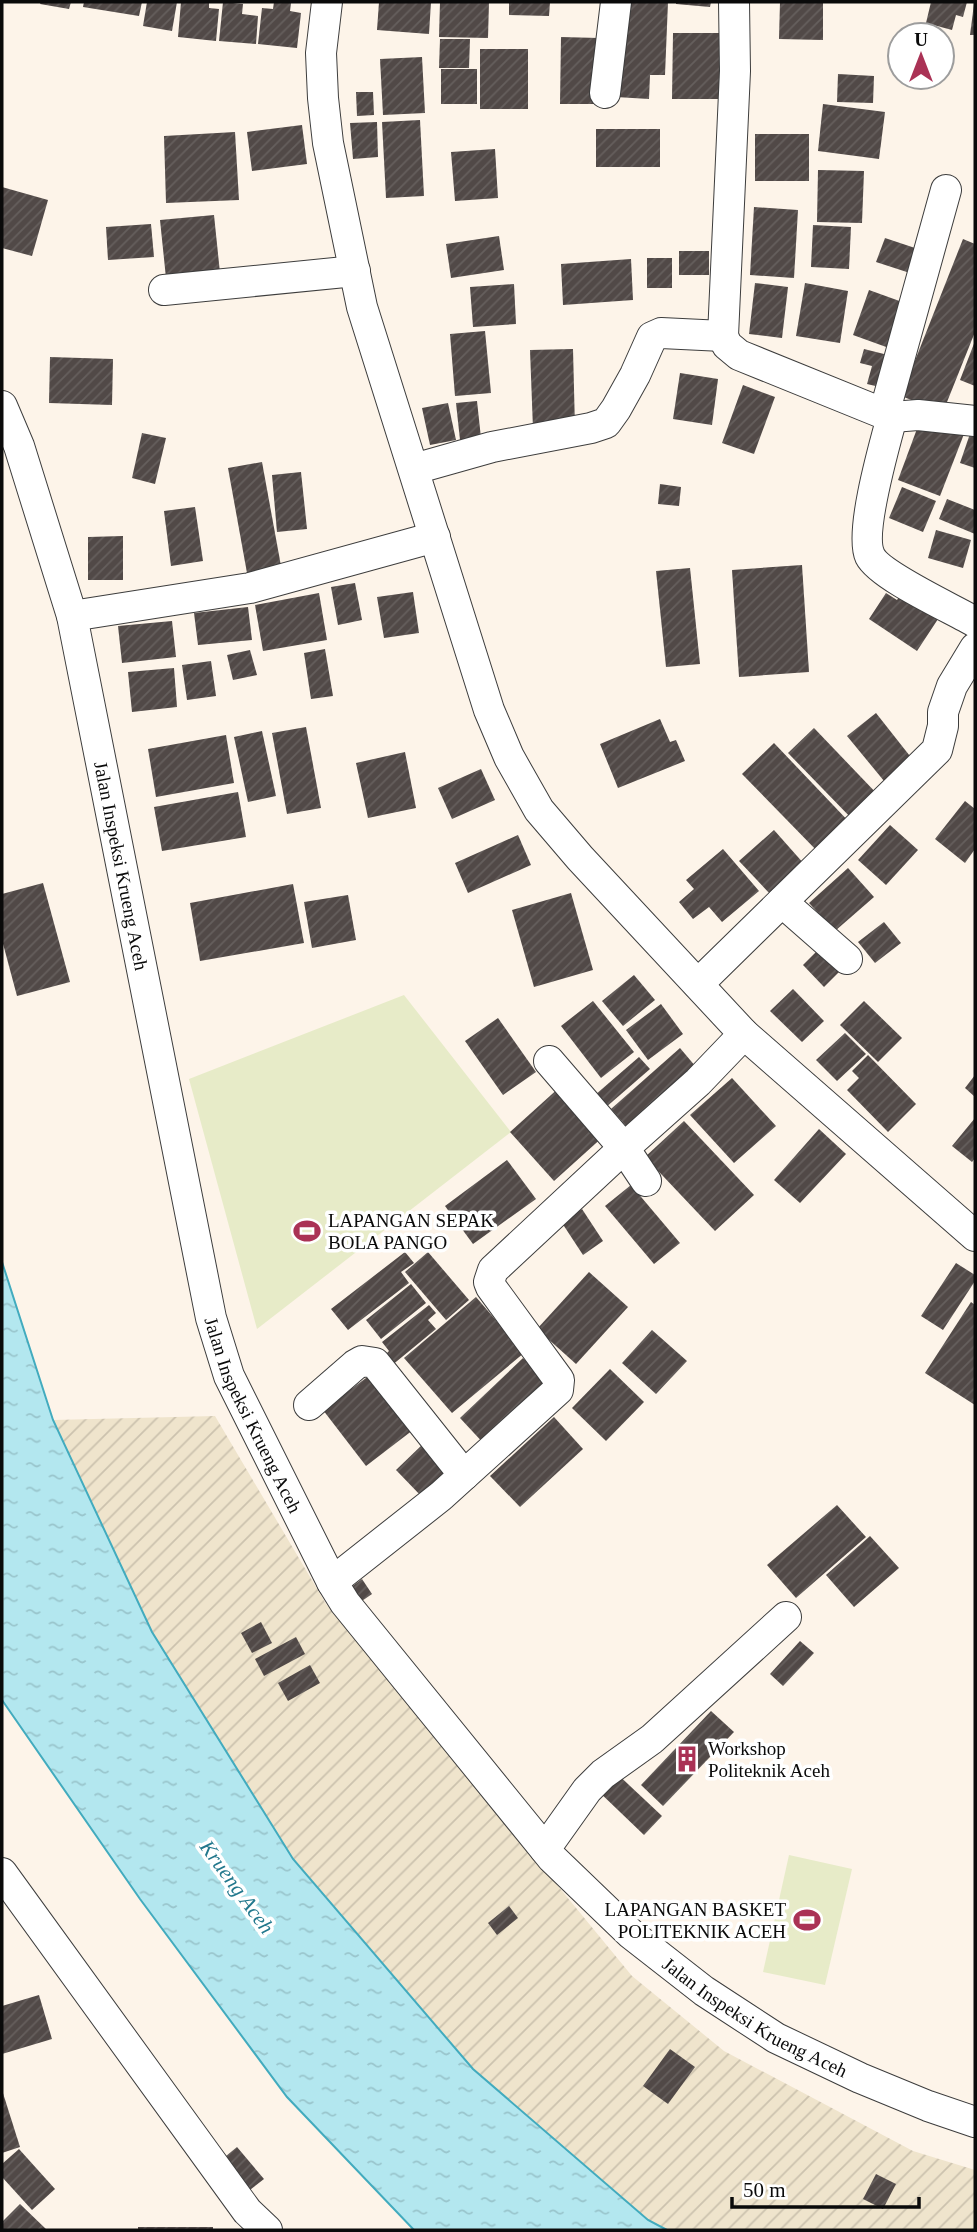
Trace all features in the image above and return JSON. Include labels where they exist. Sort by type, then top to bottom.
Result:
[{"type":"street","points":[[327,2],[321,53],[328,143],[362,307],[489,710],[509,757],[539,810],[580,858],[744,1034],[975,1236]]},
{"type":"street","points":[[605,93],[615,2]]},
{"type":"street","points":[[734,2],[735,71],[723,335],[727,345],[740,355],[888,415],[975,421]]},
{"type":"street","points":[[946,190],[888,415],[867,531],[869,555],[884,572],[975,622]]},
{"type":"street","points":[[164,290],[355,271]]},
{"type":"street","points":[[414,468],[492,447],[606,423],[635,375],[652,337],[661,333],[723,335]]},
{"type":"street","name":"Jalan Inspeksi Krueng Aceh","points":[[2,406],[19,446],[72,617],[211,1318],[229,1376],[332,1582],[345,1603],[552,1858],[631,1934],[704,1991],[776,2038],[860,2078],[975,2122]]},
{"type":"street","points":[[72,617],[250,588],[435,537]]},
{"type":"street","points":[[698,984],[937,750],[943,726],[943,712],[952,686],[975,648]]},
{"type":"street","points":[[782,902],[847,959]]},
{"type":"street","points":[[332,1582],[464,1475],[554,1394],[560,1384],[559,1380],[491,1287],[489,1282],[493,1270],[698,1082],[744,1034]]},
{"type":"street","points":[[549,1061],[624,1148],[646,1181]]},
{"type":"street","points":[[309,1405],[355,1365],[362,1361],[375,1363],[464,1475]]},
{"type":"street","points":[[545,1849],[587,1790],[603,1774],[652,1740],[786,1617]]},
{"type":"street","points":[[2,1872],[247,2211],[267,2230]]},
{"type":"shaded area","points":[[215,1416],[326,1604],[632,1976],[724,2051],[913,2151],[975,2170],[975,2230],[667,2230],[648,2220],[473,2069],[293,1859],[152,1632],[53,1420]]},
{"type":"green space","name":"LAPANGAN SEPAK BOLA PANGO","points":[[404,995],[511,1132],[257,1329],[189,1079]]},
{"type":"green space","name":"LAPANGAN BASKET POLITEKNIK ACEH","points":[[789,1855],[852,1869],[825,1985],[763,1972]]},
{"type":"water","name":"Krueng Aceh","points":[[2,1262],[53,1420],[152,1632],[293,1859],[473,2069],[648,2220],[667,2230],[414,2230],[287,2097],[140,1899],[2,1700]]},
{"type":"building","points":[[71,2],[69,9],[40,4]]},
{"type":"building","points":[[84,2],[142,2],[139,16],[83,7]]},
{"type":"building","points":[[147,2],[177,2],[172,31],[143,26]]},
{"type":"building","points":[[181,2],[209,2],[209,8],[219,9],[216,41],[178,37]]},
{"type":"building","points":[[223,2],[243,4],[242,14],[258,16],[256,44],[219,41]]},
{"type":"building","points":[[274,2],[291,3],[290,11],[301,13],[297,48],[258,44],[262,8],[273,9]]},
{"type":"building","points":[[379,2],[431,2],[429,34],[377,30]]},
{"type":"building","points":[[440,2],[489,2],[488,38],[439,37]]},
{"type":"building","points":[[509,2],[550,2],[549,16],[509,15]]},
{"type":"building","points":[[627,2],[668,2],[665,75],[650,75],[649,99],[616,97]]},
{"type":"building","points":[[676,2],[711,2],[710,7]]},
{"type":"building","points":[[780,2],[823,2],[823,40],[779,39]]},
{"type":"building","points":[[931,2],[967,2],[963,17],[956,15],[954,21],[926,21]]},
{"type":"building","points":[[974,4],[975,35],[970,35]]},
{"type":"building","points":[[673,33],[722,33],[720,99],[672,99]]},
{"type":"building","points":[[561,37],[599,38],[598,104],[560,104]]},
{"type":"building","points":[[440,39],[470,39],[469,68],[439,68]]},
{"type":"building","points":[[480,49],[528,49],[528,109],[480,109]]},
{"type":"building","points":[[422,57],[425,113],[383,115],[380,59]]},
{"type":"building","points":[[441,69],[477,69],[477,104],[441,104]]},
{"type":"building","points":[[838,74],[874,76],[873,103],[837,102]]},
{"type":"building","points":[[356,92],[373,92],[374,115],[357,116]]},
{"type":"building","points":[[823,104],[885,112],[879,159],[818,151]]},
{"type":"building","points":[[420,120],[424,196],[386,198],[382,122]]},
{"type":"building","points":[[377,122],[378,157],[353,159],[350,123]]},
{"type":"building","points":[[302,125],[307,164],[252,171],[247,132]]},
{"type":"building","points":[[596,129],[660,129],[660,167],[596,167]]},
{"type":"building","points":[[235,132],[239,200],[166,203],[164,136]]},
{"type":"building","points":[[755,134],[809,134],[809,181],[755,181]]},
{"type":"building","points":[[495,149],[498,198],[455,201],[451,152]]},
{"type":"building","points":[[818,170],[864,171],[862,223],[817,222]]},
{"type":"building","points":[[2,187],[48,200],[32,256],[2,248]]},
{"type":"building","points":[[754,207],[798,210],[794,278],[750,275]]},
{"type":"building","points":[[214,215],[220,273],[166,278],[160,220]]},
{"type":"building","points":[[151,224],[154,257],[108,260],[106,227]]},
{"type":"building","points":[[813,225],[851,227],[849,269],[811,267]]},
{"type":"building","points":[[499,236],[504,270],[451,278],[446,244]]},
{"type":"building","points":[[885,238],[921,250],[913,274],[876,262]]},
{"type":"building","points":[[963,239],[975,244],[975,332],[943,412],[901,396]]},
{"type":"building","points":[[679,251],[709,251],[709,275],[679,275]]},
{"type":"building","points":[[647,258],[672,258],[672,288],[647,288]]},
{"type":"building","points":[[631,259],[633,300],[563,305],[561,264]]},
{"type":"building","points":[[755,283],[788,287],[782,338],[749,334]]},
{"type":"building","points":[[805,283],[848,291],[840,343],[796,336]]},
{"type":"building","points":[[514,284],[516,324],[473,327],[470,287]]},
{"type":"building","points":[[869,290],[905,303],[889,348],[853,335]]},
{"type":"building","points":[[485,331],[491,393],[455,396],[450,334]]},
{"type":"building","points":[[975,341],[975,386],[960,380]]},
{"type":"building","points":[[573,349],[575,428],[533,429],[530,350]]},
{"type":"building","points":[[864,349],[896,357],[888,389],[867,384],[872,366],[860,363]]},
{"type":"building","points":[[50,357],[113,359],[112,405],[49,403]]},
{"type":"building","points":[[680,373],[718,379],[712,425],[673,419]]},
{"type":"building","points":[[743,385],[775,397],[754,454],[722,443]]},
{"type":"building","points":[[477,401],[481,438],[460,440],[456,403]]},
{"type":"building","points":[[448,403],[456,440],[430,445],[422,408]]},
{"type":"building","points":[[921,418],[964,434],[940,496],[898,480]]},
{"type":"building","points":[[975,425],[975,468],[960,463]]},
{"type":"building","points":[[142,433],[166,438],[155,484],[132,478]]},
{"type":"building","points":[[262,462],[281,566],[247,573],[228,468]]},
{"type":"building","points":[[301,472],[307,529],[277,532],[272,475]]},
{"type":"building","points":[[660,484],[681,487],[679,506],[658,504]]},
{"type":"building","points":[[902,487],[936,501],[923,532],[889,518]]},
{"type":"building","points":[[947,499],[975,510],[975,534],[939,519]]},
{"type":"building","points":[[195,507],[203,561],[171,566],[164,511]]},
{"type":"building","points":[[936,530],[971,540],[963,568],[928,558]]},
{"type":"building","points":[[123,536],[123,580],[88,580],[88,537]]},
{"type":"building","points":[[802,565],[809,672],[739,677],[732,570]]},
{"type":"building","points":[[690,568],[700,664],[666,667],[656,571]]},
{"type":"building","points":[[355,583],[362,620],[338,625],[331,587]]},
{"type":"building","points":[[903,591],[940,616],[917,651],[869,619],[886,593],[897,600]]},
{"type":"building","points":[[413,592],[419,633],[384,638],[377,597]]},
{"type":"building","points":[[319,593],[327,640],[263,651],[255,605]]},
{"type":"building","points":[[248,607],[252,640],[198,645],[194,613]]},
{"type":"building","points":[[172,621],[176,657],[122,663],[118,626]]},
{"type":"building","points":[[325,649],[333,696],[311,699],[304,653]]},
{"type":"building","points":[[250,650],[257,675],[233,680],[227,655]]},
{"type":"building","points":[[211,661],[216,696],[187,700],[182,665]]},
{"type":"building","points":[[174,668],[177,707],[132,712],[128,672]]},
{"type":"building","points":[[876,713],[917,765],[889,787],[847,736]]},
{"type":"building","points":[[660,719],[670,742],[676,740],[685,761],[618,788],[600,744]]},
{"type":"building","points":[[306,727],[321,808],[287,814],[272,733]]},
{"type":"building","points":[[814,728],[881,798],[855,822],[788,753]]},
{"type":"building","points":[[262,731],[276,796],[248,802],[234,737]]},
{"type":"building","points":[[226,735],[234,783],[156,797],[148,749]]},
{"type":"building","points":[[774,743],[853,826],[822,856],[742,774]]},
{"type":"building","points":[[405,752],[416,808],[368,818],[356,763]]},
{"type":"building","points":[[481,769],[495,800],[452,819],[438,788]]},
{"type":"building","points":[[238,792],[246,837],[162,851],[154,807]]},
{"type":"building","points":[[965,801],[975,809],[975,849],[965,863],[935,839]]},
{"type":"building","points":[[890,825],[918,850],[886,885],[858,860]]},
{"type":"building","points":[[774,830],[805,865],[771,895],[739,861]]},
{"type":"building","points":[[518,835],[531,865],[468,893],[455,863]]},
{"type":"building","points":[[723,849],[759,891],[722,922],[709,907],[693,919],[679,902],[694,889],[686,880]]},
{"type":"building","points":[[848,868],[874,897],[835,931],[809,903]]},
{"type":"building","points":[[43,883],[70,982],[17,996],[2,940],[2,894]]},
{"type":"building","points":[[293,884],[304,943],[200,961],[190,903]]},
{"type":"building","points":[[571,893],[593,970],[534,987],[512,910]]},
{"type":"building","points":[[348,895],[356,940],[312,948],[304,902]]},
{"type":"building","points":[[884,922],[901,943],[875,963],[858,942]]},
{"type":"building","points":[[824,944],[846,965],[824,987],[803,965]]},
{"type":"building","points":[[634,975],[655,1000],[623,1026],[602,1001]]},
{"type":"building","points":[[793,989],[824,1021],[802,1042],[770,1011]]},
{"type":"building","points":[[593,1001],[634,1052],[601,1078],[561,1026]]},
{"type":"building","points":[[864,1001],[902,1038],[878,1062],[840,1025]]},
{"type":"building","points":[[661,1004],[683,1034],[648,1060],[626,1030]]},
{"type":"building","points":[[498,1018],[536,1072],[503,1095],[465,1041]]},
{"type":"building","points":[[845,1033],[866,1054],[837,1081],[816,1060]]},
{"type":"building","points":[[680,1048],[696,1067],[628,1128],[611,1109]]},
{"type":"building","points":[[868,1055],[916,1104],[888,1132],[847,1090],[859,1078],[852,1071]]},
{"type":"building","points":[[639,1057],[650,1069],[605,1108],[595,1095]]},
{"type":"building","points":[[975,1075],[975,1097],[965,1088]]},
{"type":"building","points":[[732,1078],[776,1126],[734,1163],[690,1115]]},
{"type":"building","points":[[561,1086],[605,1135],[554,1181],[510,1132]]},
{"type":"building","points":[[975,1118],[975,1158],[972,1162],[952,1146]]},
{"type":"building","points":[[684,1121],[754,1195],[715,1231],[645,1157]]},
{"type":"building","points":[[819,1129],[846,1154],[800,1203],[774,1180]]},
{"type":"building","points":[[507,1160],[536,1199],[473,1244],[445,1206]]},
{"type":"building","points":[[631,1185],[680,1243],[654,1264],[605,1206]]},
{"type":"building","points":[[582,1209],[603,1241],[583,1255],[562,1223]]},
{"type":"building","points":[[405,1252],[414,1263],[401,1272],[409,1283],[348,1330],[331,1309]]},
{"type":"building","points":[[428,1252],[469,1300],[446,1320],[405,1272]]},
{"type":"building","points":[[956,1263],[975,1275],[975,1281],[943,1330],[921,1316]]},
{"type":"building","points":[[589,1272],[628,1307],[576,1364],[537,1329]]},
{"type":"building","points":[[411,1284],[426,1303],[381,1339],[366,1320]]},
{"type":"building","points":[[476,1297],[524,1353],[452,1413],[404,1358]]},
{"type":"building","points":[[971,1302],[975,1305],[975,1405],[925,1373]]},
{"type":"building","points":[[429,1305],[436,1313],[428,1320],[436,1329],[391,1366],[383,1357],[389,1351],[382,1342]]},
{"type":"building","points":[[652,1330],[687,1361],[656,1394],[622,1363]]},
{"type":"building","points":[[523,1358],[550,1386],[487,1447],[460,1418]]},
{"type":"building","points":[[610,1369],[644,1402],[606,1441],[572,1408]]},
{"type":"building","points":[[370,1375],[413,1430],[366,1466],[323,1410]]},
{"type":"building","points":[[554,1417],[583,1449],[520,1507],[490,1476]]},
{"type":"building","points":[[423,1444],[450,1473],[423,1498],[396,1470]]},
{"type":"building","points":[[837,1505],[866,1537],[796,1598],[767,1565]]},
{"type":"building","points":[[870,1536],[899,1568],[854,1607],[826,1575]]},
{"type":"building","points":[[362,1579],[372,1594],[356,1605],[346,1591]]},
{"type":"building","points":[[261,1622],[272,1643],[252,1653],[241,1633]]},
{"type":"building","points":[[296,1637],[305,1654],[264,1676],[255,1659]]},
{"type":"building","points":[[800,1641],[814,1653],[783,1686],[770,1674]]},
{"type":"building","points":[[310,1665],[320,1683],[288,1701],[278,1683]]},
{"type":"building","name":"Workshop Politeknik Aceh","points":[[711,1711],[734,1732],[663,1806],[641,1785]]},
{"type":"building","name":"Workshop Politeknik Aceh","points":[[612,1769],[662,1816],[644,1835],[595,1788]]},
{"type":"building","points":[[509,1906],[518,1918],[497,1935],[488,1923]]},
{"type":"building","points":[[39,1995],[52,2039],[2,2054],[2,2006]]},
{"type":"building","points":[[670,2049],[695,2067],[668,2104],[643,2086]]},
{"type":"building","points":[[2,2090],[20,2147],[2,2153]]},
{"type":"building","points":[[237,2147],[264,2179],[246,2193],[220,2161]]},
{"type":"building","points":[[19,2149],[55,2189],[32,2210],[2,2177],[2,2164]]},
{"type":"building","points":[[876,2174],[896,2184],[883,2209],[863,2199]]},
{"type":"building","points":[[20,2204],[47,2230],[2,2230],[2,2222]]},
{"type":"building","points":[[138,2227],[213,2227],[213,2230],[138,2230]]},
{"type":"place","name":"LAPANGAN SEPAK BOLA PANGO","points":[[307,1231]]},
{"type":"place","name":"Workshop Politeknik Aceh","points":[[687,1759]]},
{"type":"place","name":"LAPANGAN BASKET POLITEKNIK ACEH","points":[[807,1920]]}]
